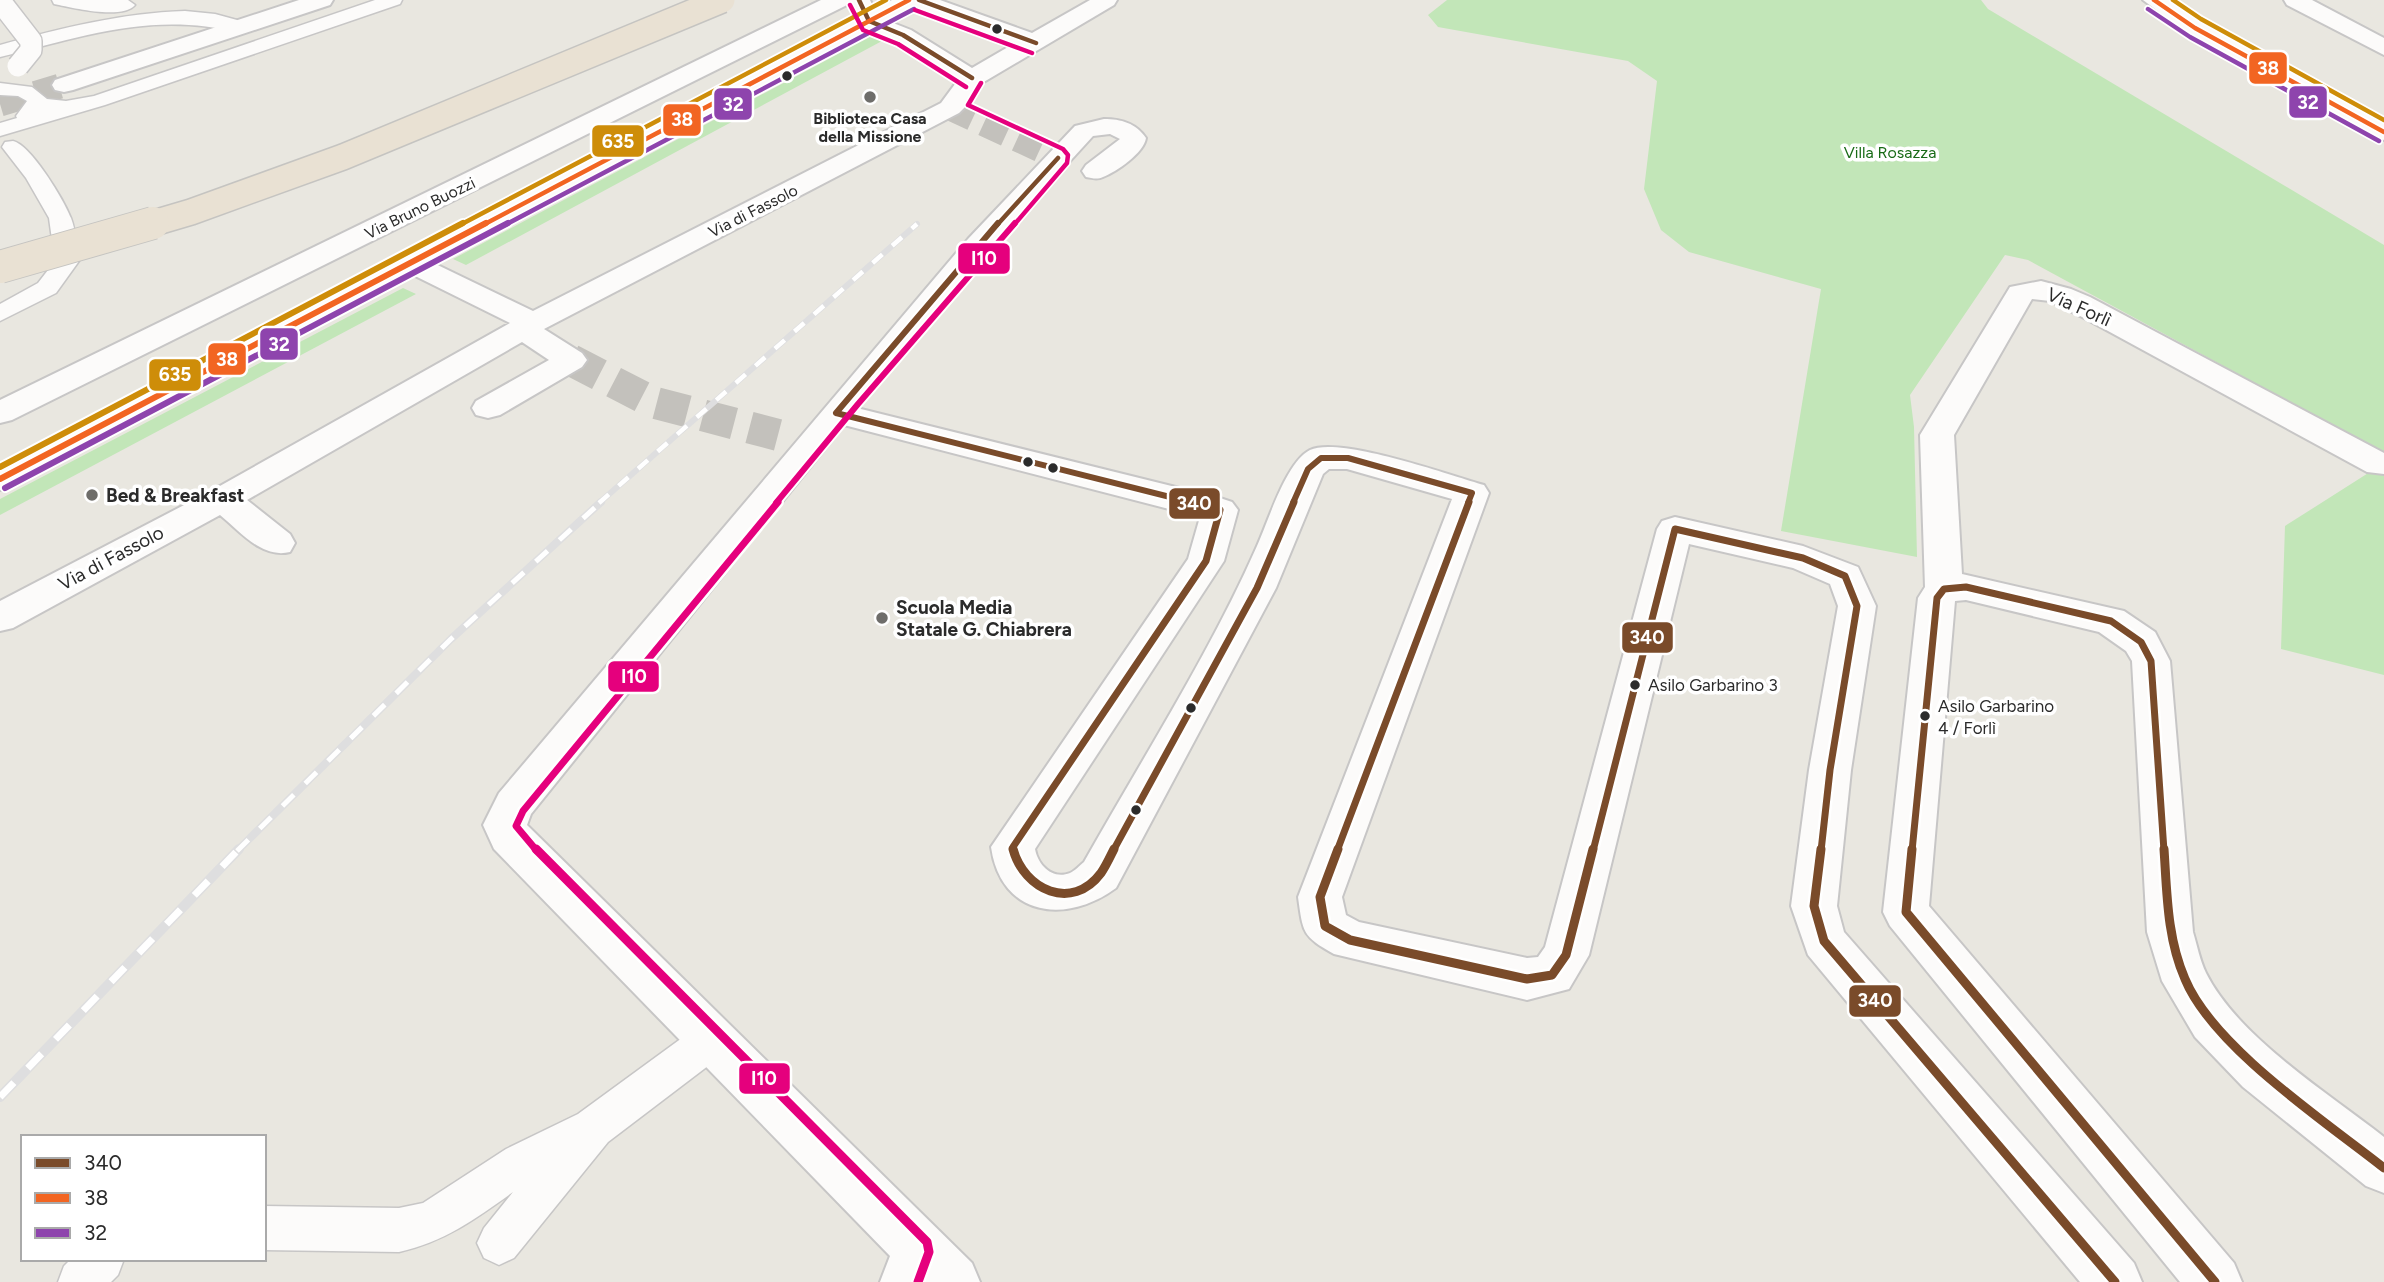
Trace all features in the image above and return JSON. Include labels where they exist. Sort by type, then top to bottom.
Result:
[{"type":"highway","points":[[0,244],[167,197],[273,161],[675,0]]},
{"type":"highway","points":[[0,267],[191,212],[330,162],[722,0]]},
{"type":"street","points":[[64,85],[321,0]]},
{"type":"street","name":"Via Bruno Buozzi","points":[[0,413],[839,0]]},
{"type":"street","points":[[0,479],[411,263],[864,10],[909,0]]},
{"type":"street","points":[[919,0],[957,5],[1036,43]]},
{"type":"street","points":[[864,10],[972,78],[1036,43],[1105,0]]},
{"type":"street","points":[[2154,0],[2195,28],[2384,132]]},
{"type":"street","points":[[2300,3],[2342,0]]},
{"type":"street","points":[[2300,3],[2384,48]]},
{"type":"street","name":"Via di Fassolo","points":[[0,618],[223,499],[527,326],[950,108],[961,97],[972,78]]},
{"type":"street","points":[[926,1271],[711,1040],[509,837],[505,825],[514,805],[808,430],[1084,131],[1109,126],[1129,132],[1133,138],[1132,144],[1094,171]]},
{"type":"street","points":[[411,263],[527,326],[571,360],[488,408]]},
{"type":"street","name":"Via Forlì","points":[[2215,1282],[1906,912],[1937,598],[1944,589],[1937,435],[2021,293],[2030,290],[2053,292],[2097,313],[2379,464]]},
{"type":"street","points":[[808,430],[1220,510],[1206,561],[1013,847],[1013,862],[1023,877],[1038,888],[1058,893],[1082,888],[1100,875],[1257,588],[1308,469],[1321,458],[1348,458],[1472,493],[1321,897],[1325,926],[1350,940],[1527,979],[1552,975],[1566,955],[1675,529],[1802,558],[1845,576],[1857,606],[1830,770],[1814,906],[1824,941],[2115,1282]]},
{"type":"street","points":[[223,499],[277,542]]},
{"type":"street","points":[[1944,589],[1966,587],[2111,621],[2141,642],[2151,661],[2170,932],[2185,981],[2212,1022],[2260,1071],[2384,1168]]},
{"type":"lane","points":[[61,0],[71,4],[118,6],[194,0]]},
{"type":"lane","points":[[5,133],[393,0]]},
{"type":"lane","points":[[0,1],[31,41],[31,50],[18,66],[0,79]]},
{"type":"lane","points":[[0,51],[125,20],[208,17],[225,19],[241,27]]},
{"type":"lane","points":[[18,66],[13,79],[41,104],[55,107],[97,101]]},
{"type":"lane","points":[[0,89],[31,95]]},
{"type":"lane","points":[[5,133],[36,107],[31,95]]},
{"type":"lane","points":[[0,314],[47,288],[67,261],[60,218],[36,176],[5,133]]},
{"type":"lane","points":[[266,1228],[398,1230],[417,1228],[435,1221],[512,1168],[593,1128],[711,1040]]},
{"type":"lane","points":[[499,1243],[593,1128]]},
{"type":"lane","points":[[80,1282],[100,1261]]},
{"type":"green space","name":"Villa Rosazza","points":[[1447,0],[1981,0],[1988,9],[2384,245],[2384,453],[2028,260],[2005,255],[1910,395],[1914,427],[1917,557],[1781,531],[1821,289],[1689,252],[1661,230],[1644,189],[1657,81],[1628,61],[1438,27],[1428,15]]},
{"type":"green space","points":[[883,30],[895,34],[466,265],[453,259]]},
{"type":"green space","points":[[403,288],[416,294],[0,515],[0,499]]},
{"type":"green space","points":[[2384,463],[2384,675],[2281,649],[2285,526]]},
{"type":"tunnel","points":[[0,104],[64,85]]},
{"type":"tunnel","points":[[950,108],[1058,158]]},
{"type":"tunnel","points":[[571,360],[652,402],[778,435]]},
{"type":"railway","points":[[599,503],[917,224]]},
{"type":"railway","points":[[239,849],[451,639],[601,502]]},
{"type":"railway","points":[[0,1097],[239,849]]},
{"type":"transit line","name":"340","points":[[859,0],[869,21],[903,35],[972,78]]},
{"type":"transit line","name":"635","points":[[0,467],[886,0]]},
{"type":"transit line","name":"38","points":[[0,479],[909,0]]},
{"type":"transit line","name":"340","points":[[919,0],[1036,43]]},
{"type":"transit line","name":"38","points":[[2154,0],[2195,28],[2384,132]]},
{"type":"transit line","name":"635","points":[[2173,0],[2201,19],[2384,120]]},
{"type":"transit line","name":"I10","points":[[850,5],[863,30],[898,44],[966,87]]},
{"type":"transit line","name":"32","points":[[5,488],[914,9]]},
{"type":"transit line","name":"32","points":[[2148,9],[2190,37],[2379,141]]},
{"type":"transit line","name":"I10","points":[[915,10],[1032,53]]},
{"type":"transit line","name":"I10","points":[[918,1282],[929,1252],[927,1242],[516,826],[523,811],[858,404],[1067,163],[1068,155],[1063,149],[968,105],[981,83]]},
{"type":"transit line","name":"340","points":[[836,413],[978,245],[1058,158]]},
{"type":"transit line","name":"340","points":[[836,413],[1220,510],[1206,561],[1013,847],[1021,870],[1028,879],[1047,891],[1058,893],[1082,888],[1100,875],[1257,588],[1308,469],[1321,458],[1348,458],[1472,493],[1320,897],[1325,926],[1350,940],[1527,979],[1552,975],[1566,955],[1675,529],[1803,558],[1845,576],[1857,606],[1830,770],[1814,906],[1824,941],[2115,1282]]},
{"type":"transit line","name":"340","points":[[2215,1282],[1906,912],[1937,598],[1944,589],[1966,587],[2111,621],[2141,642],[2151,661],[2170,932],[2185,981],[2212,1022],[2260,1071],[2384,1168]]},
{"type":"place","name":"Biblioteca Casa della Missione","points":[[870,97]]},
{"type":"place","name":"Bed & Breakfast","points":[[92,495]]},
{"type":"place","name":"Scuola Media Statale G. Chiabrera","points":[[882,618]]},
{"type":"place","name":"Asilo Garbarino 3","points":[[1635,685]]},
{"type":"place","name":"Asilo Garbarino 4 / Forlì","points":[[1925,716]]}]
